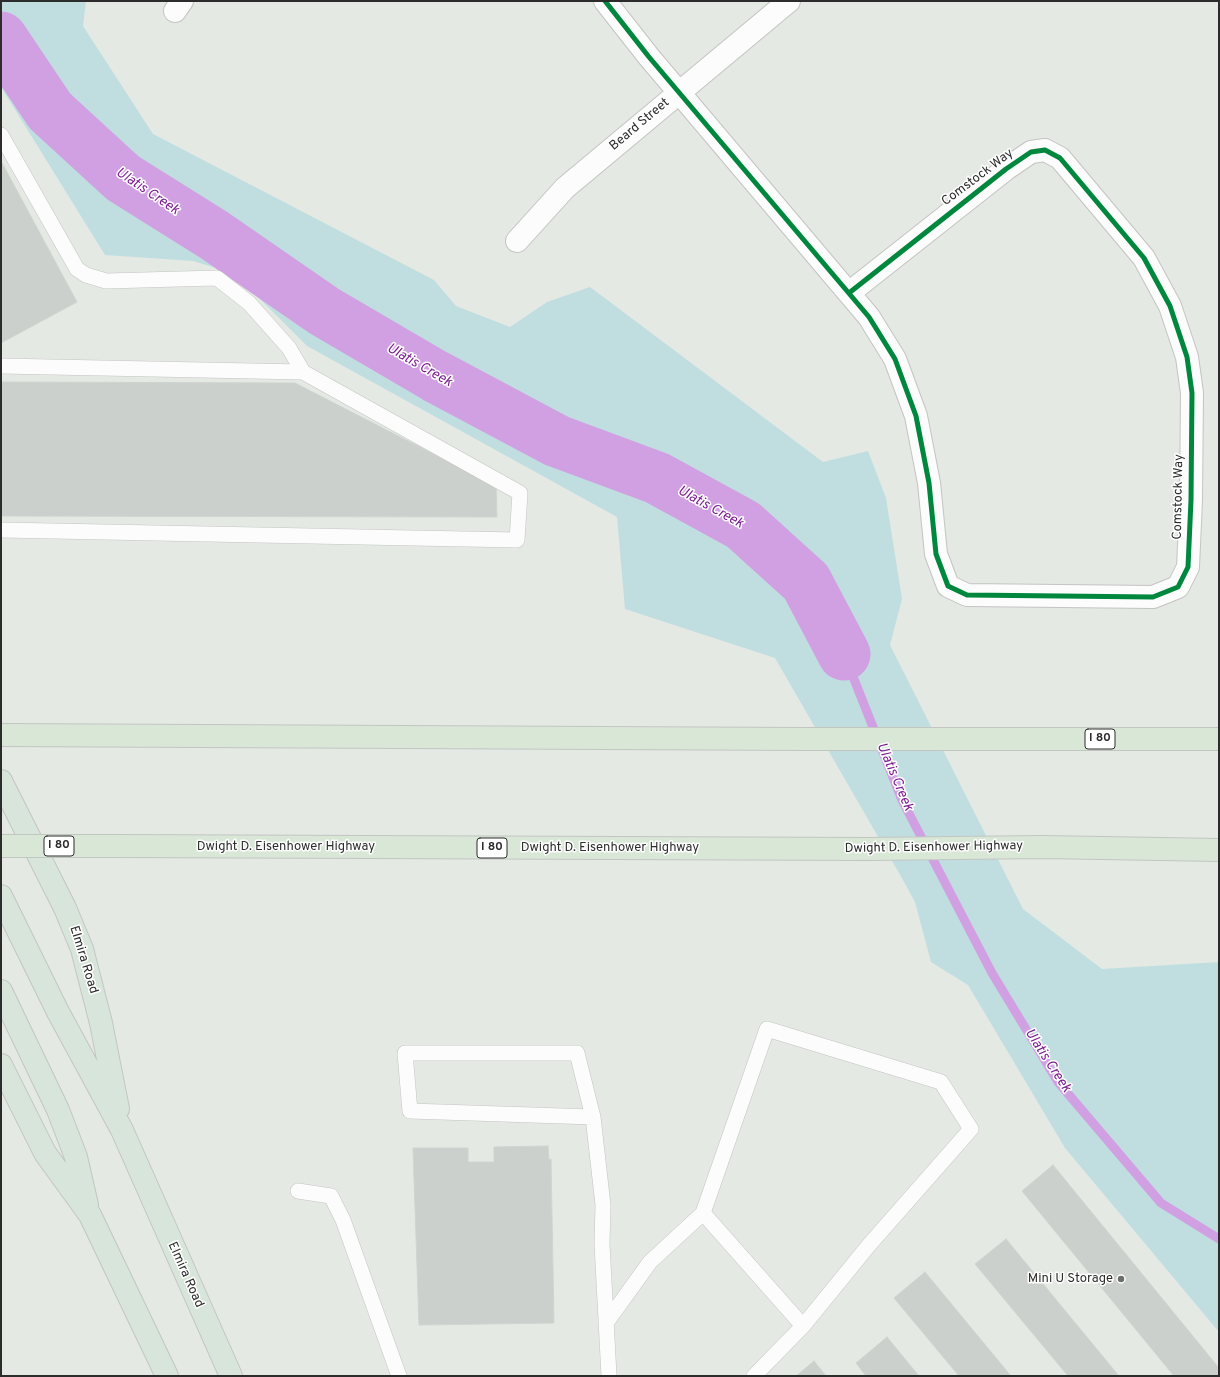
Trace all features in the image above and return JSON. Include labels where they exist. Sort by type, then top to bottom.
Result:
[{"type":"highway","name":"I 80","points":[[1,735],[804,739],[1219,739]]},
{"type":"highway","name":"Dwight D. Eisenhower Highway","points":[[1,846],[866,849],[1043,847],[1219,850]]},
{"type":"main road","name":"Elmira Road","points":[[1,780],[65,908],[82,948],[101,1023],[122,1130]]},
{"type":"main road","name":"Elmira Road","points":[[1,896],[58,1012],[122,1130],[231,1376]]},
{"type":"main road","points":[[1,991],[58,1110],[76,1157],[90,1215]]},
{"type":"main road","points":[[1,1065],[46,1153],[90,1215],[167,1376]]},
{"type":"street","name":"Comstock Way","points":[[605,1],[679,92],[869,317],[895,359],[916,416],[929,483],[936,554],[948,586],[967,595],[1153,597],[1178,587],[1188,567],[1190,522],[1192,393],[1187,357],[1170,306],[1144,258],[1060,158],[1045,150],[1031,152],[1006,169],[849,293]]},
{"type":"street","name":"Beard Street","points":[[517,241],[565,188],[789,1]]},
{"type":"lane","points":[[1,135],[77,269],[86,275],[106,281],[217,278],[249,303],[289,348],[303,372]]},
{"type":"lane","points":[[1,366],[303,372],[520,493],[517,540],[1,530]]},
{"type":"lane","points":[[606,1324],[650,1262],[703,1213],[767,1029],[941,1082],[972,1129],[870,1245],[803,1326],[754,1376]]},
{"type":"lane","points":[[593,1117],[410,1111],[406,1053],[577,1053],[593,1117],[603,1206],[602,1244],[609,1376]]},
{"type":"lane","points":[[298,1192],[331,1196],[344,1220],[398,1376]]},
{"type":"lane","points":[[703,1213],[803,1326]]},
{"type":"shaded area","points":[[1,1],[86,1],[83,26],[153,134],[434,280],[456,306],[510,327],[547,302],[590,287],[823,462],[868,451],[886,498],[902,599],[890,645],[1023,909],[1102,969],[1219,962],[1219,1332],[1065,1148],[968,985],[931,962],[915,902],[775,658],[625,609],[617,517],[307,346],[235,274],[193,261],[105,255],[1,87]]},
{"type":"building","points":[[1,161],[77,302],[1,343]]},
{"type":"building","points":[[1,382],[295,383],[496,486],[497,517],[1,516]]},
{"type":"building","points":[[548,1146],[549,1160],[551,1159],[554,1323],[419,1325],[413,1148],[468,1148],[468,1162],[494,1162],[494,1147]]},
{"type":"building","name":"Mini U Storage","points":[[1053,1165],[1219,1368],[1219,1376],[1174,1376],[1022,1191]]},
{"type":"building","name":"Mini U Storage","points":[[1006,1239],[1119,1376],[1068,1376],[975,1264]]},
{"type":"building","points":[[925,1272],[1011,1376],[959,1376],[894,1298]]},
{"type":"building","points":[[887,1337],[919,1376],[866,1376],[856,1363]]},
{"type":"building","points":[[814,1361],[826,1376],[796,1376]]},
{"type":"waterway","name":"Ulatis Creek","points":[[1,38],[50,111],[123,178],[214,235],[324,311],[435,376],[557,441],[657,478],[743,525],[806,582],[844,654]]},
{"type":"waterway","name":"Ulatis Creek","points":[[844,654],[902,800],[992,973],[1058,1082],[1161,1203],[1219,1239]]},
{"type":"cycle path","points":[[605,1],[649,57],[869,317],[895,359],[916,416],[929,483],[936,554],[948,586],[967,595],[1153,597],[1178,587],[1188,567],[1191,500],[1192,393],[1187,357],[1170,306],[1144,258],[1060,158],[1045,150],[1031,152],[1006,169],[849,293]]},
{"type":"place","name":"Mini U Storage","points":[[1121,1279]]}]
